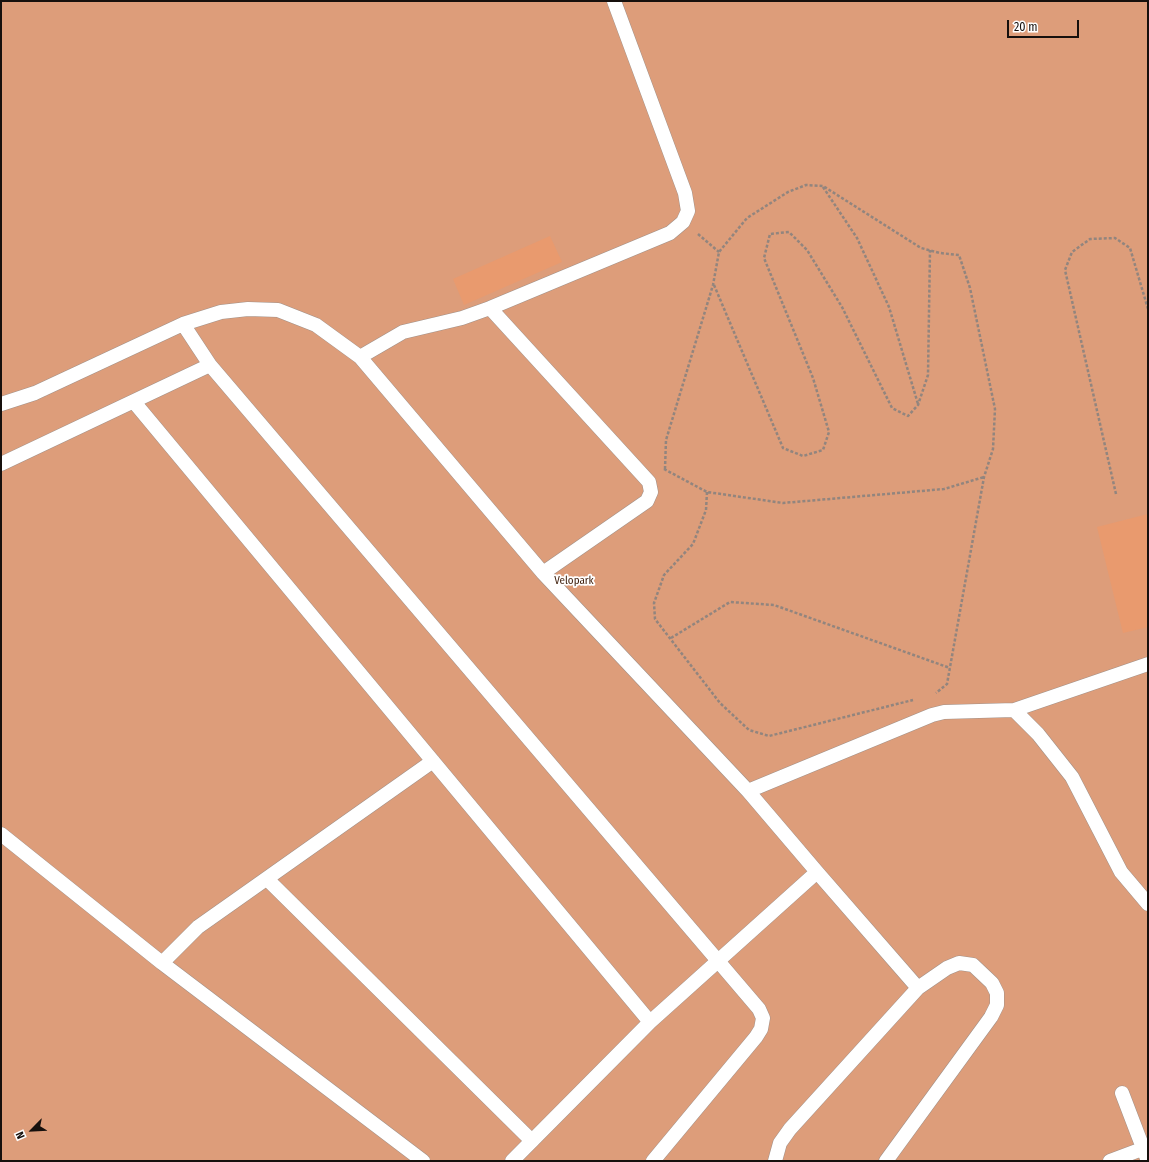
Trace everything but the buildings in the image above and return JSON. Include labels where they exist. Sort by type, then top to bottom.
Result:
[{"type":"lane","points":[[360,356],[403,332],[462,318],[490,308],[670,233],[683,222],[688,211],[685,193],[614,1]]},
{"type":"lane","points":[[1,404],[35,393],[183,324],[228,311],[248,308],[278,310],[316,325],[360,356],[543,574],[748,791],[918,988]]},
{"type":"lane","points":[[490,308],[649,482],[651,492],[647,501],[543,574]]},
{"type":"lane","points":[[183,324],[210,365],[759,1009],[763,1018],[761,1029],[652,1161]]},
{"type":"lane","points":[[1,464],[210,365]]},
{"type":"lane","points":[[134,402],[650,1022]]},
{"type":"lane","points":[[748,791],[932,715],[944,712],[1014,710],[1148,664]]},
{"type":"lane","points":[[1014,710],[1038,734],[1072,777],[1121,872],[1148,904]]},
{"type":"lane","points":[[162,963],[198,927],[433,761]]},
{"type":"lane","points":[[1,834],[162,963],[423,1161]]},
{"type":"lane","points":[[512,1161],[650,1022],[817,872]]},
{"type":"lane","points":[[266,879],[532,1141]]},
{"type":"lane","points":[[775,1161],[780,1143],[790,1128],[918,988],[947,968],[959,963],[973,965],[992,983],[997,993],[996,1005],[991,1017],[886,1161]]},
{"type":"lane","points":[[1110,1161],[1145,1155],[1122,1092]]},
{"type":"path","points":[[665,468],[666,440],[713,285],[719,252],[747,218],[788,192],[806,185],[823,186],[921,248],[959,255],[970,288],[995,409],[993,449],[984,477],[947,684],[934,695]]},
{"type":"path","points":[[823,186],[857,238],[889,307],[918,405]]},
{"type":"path","points":[[683,222],[719,252]]},
{"type":"path","points":[[713,285],[783,448],[803,456],[823,450],[829,432],[813,378],[764,258],[770,234],[789,232],[807,250],[842,307],[892,408],[908,416],[918,405],[928,375],[930,250]]},
{"type":"path","points":[[1116,494],[1065,270],[1072,252],[1090,239],[1115,238],[1130,248],[1148,309]]},
{"type":"path","points":[[640,472],[665,468],[707,492],[783,503],[944,489],[984,477]]},
{"type":"path","points":[[707,492],[706,510],[693,544],[664,575],[654,603],[656,619],[720,703],[749,730],[769,736],[920,698]]},
{"type":"path","points":[[671,638],[730,602],[774,605],[950,668]]},
{"type":"green space","name":"Velopark","points":[[1,1],[1148,1],[1148,1161],[1,1161]]}]
